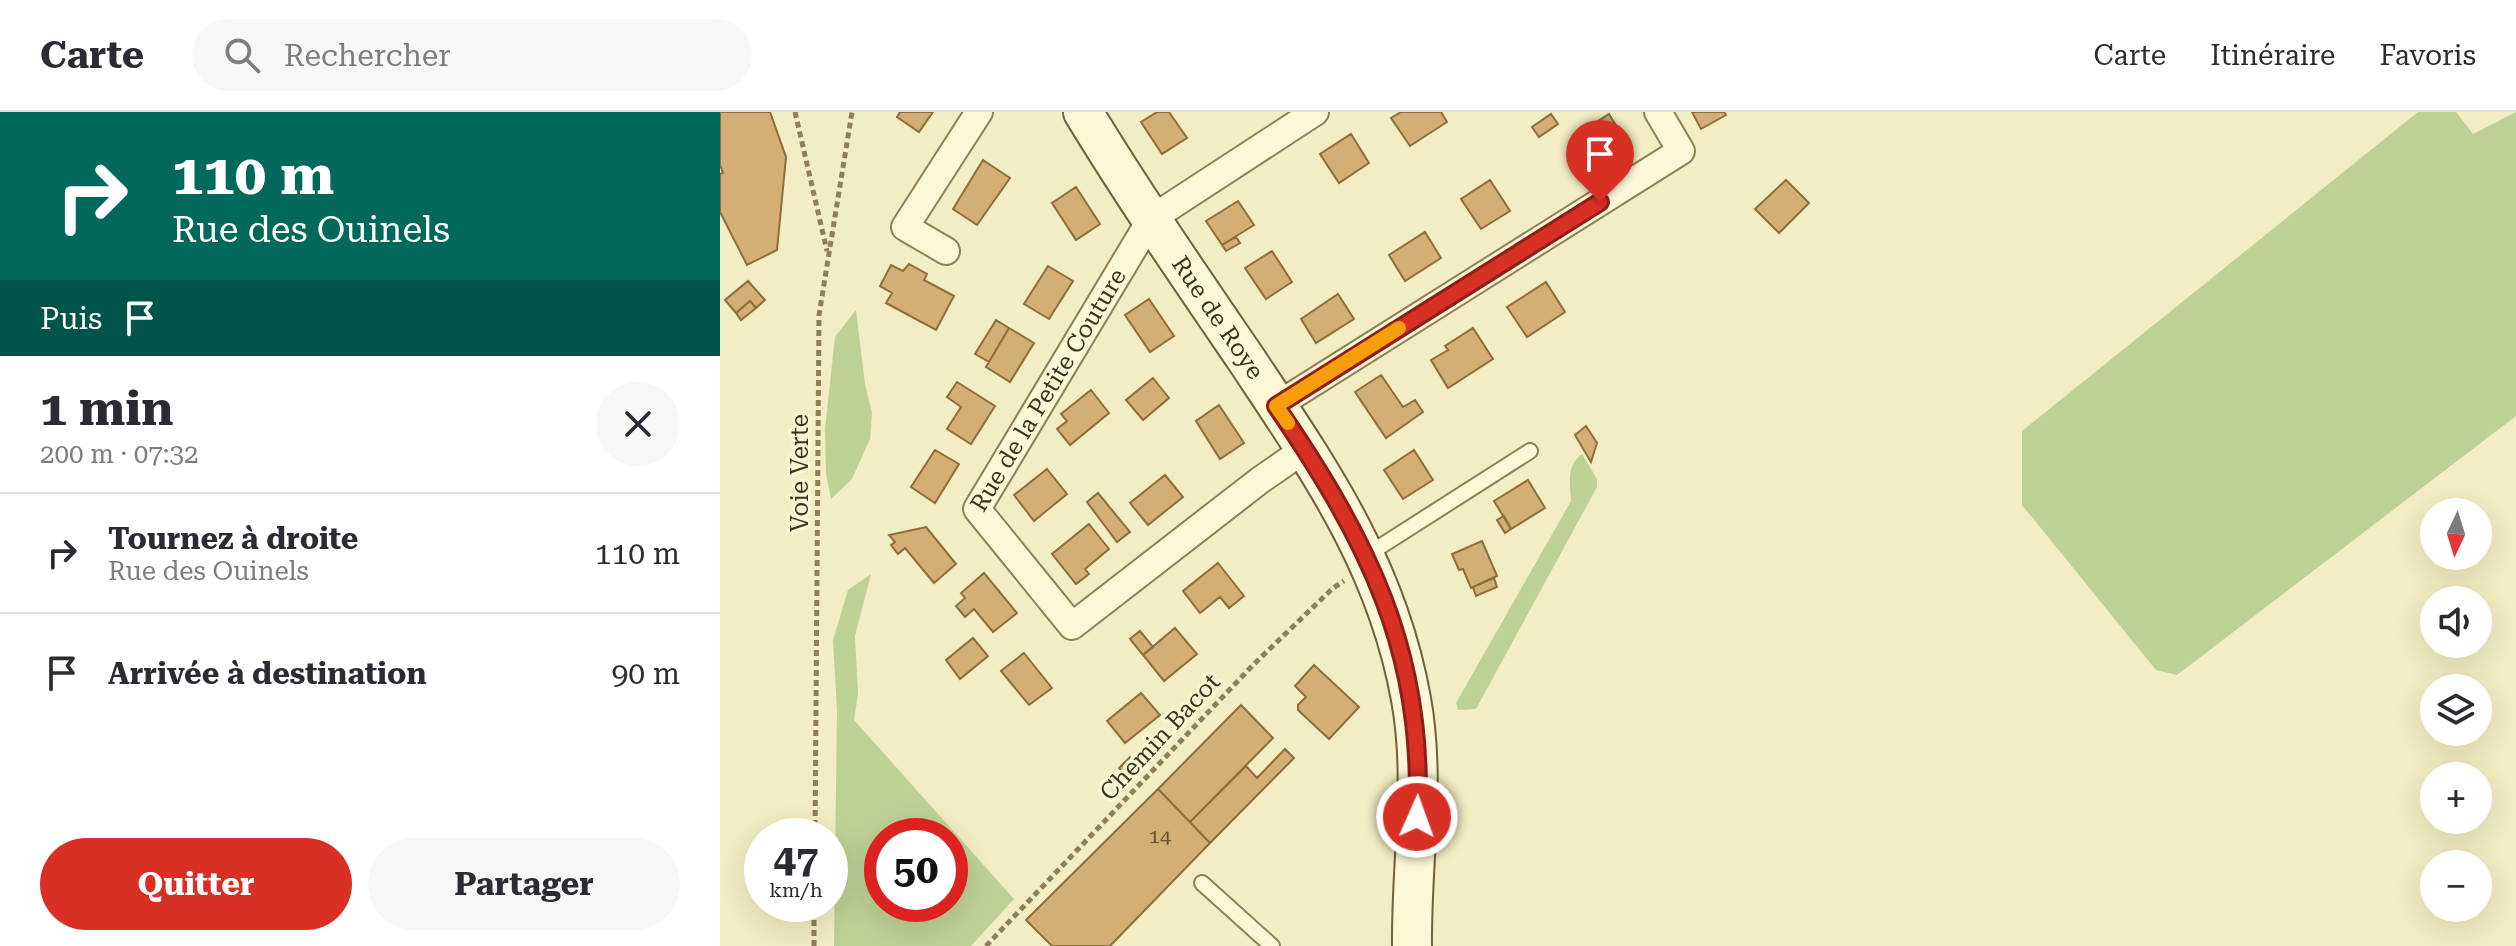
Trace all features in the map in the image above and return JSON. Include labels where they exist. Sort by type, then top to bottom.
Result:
[{"type":"main road","name":"Rue de Roye","points":[[1083,112],[1305,449],[1369,560],[1404,663],[1417,736],[1419,786],[1412,946]]},
{"type":"street","points":[[946,251],[905,227],[979,112]]},
{"type":"street","points":[[1151,219],[1315,112]]},
{"type":"street","points":[[1276,406],[1681,151],[1658,112]]},
{"type":"street","name":"Rue de la Petite Couture","points":[[1151,219],[977,509],[1072,626],[1244,505],[1305,449]]},
{"type":"lane","points":[[1369,560],[1530,451]]},
{"type":"lane","points":[[1202,883],[1272,946]]},
{"type":"path","points":[[795,112],[828,256]]},
{"type":"path","name":"Voie Verte","points":[[815,818],[819,315],[852,112]]},
{"type":"path","name":"Chemin Bacot","points":[[986,946],[1253,665],[1333,588],[1369,560]]},
{"type":"path","points":[[814,922],[814,946]]},
{"type":"green space","points":[[2418,112],[2456,112],[2473,134],[2516,112],[2516,416],[2177,675],[2156,670],[2022,505],[2022,431]]},
{"type":"green space","points":[[856,310],[865,384],[872,413],[870,439],[852,479],[831,499],[826,474],[825,428],[835,337]]},
{"type":"green space","points":[[1582,454],[1597,479],[1597,487],[1476,709],[1458,710],[1456,703],[1571,501],[1571,469]]},
{"type":"green space","points":[[871,574],[855,636],[858,694],[854,720],[942,818],[864,818],[864,922],[968,922],[968,848],[1014,899],[971,946],[834,946],[834,922],[848,922],[848,818],[836,818],[837,710],[833,640],[848,590]]},
{"type":"building","points":[[720,112],[770,112],[786,157],[777,250],[747,265],[720,212],[720,174],[723,173],[720,165]]},
{"type":"building","points":[[900,112],[933,112],[919,132],[897,117]]},
{"type":"building","points":[[1157,112],[1169,112],[1187,138],[1162,154],[1141,122]]},
{"type":"building","points":[[1401,112],[1441,112],[1447,122],[1410,146],[1391,118]]},
{"type":"building","points":[[1692,112],[1724,112],[1726,115],[1701,129]]},
{"type":"building","points":[[1551,114],[1558,124],[1539,137],[1532,127]]},
{"type":"building","points":[[1609,114],[1625,140],[1583,168],[1571,149],[1581,143],[1577,135]]},
{"type":"building","points":[[1351,134],[1369,163],[1339,183],[1320,154]]},
{"type":"building","points":[[983,160],[1010,178],[977,225],[953,209]]},
{"type":"building","points":[[1490,180],[1510,211],[1481,229],[1461,199]]},
{"type":"building","points":[[1786,180],[1809,203],[1779,233],[1755,209]]},
{"type":"building","points":[[1076,187],[1100,224],[1076,240],[1052,203]]},
{"type":"building","points":[[1238,201],[1254,225],[1222,245],[1206,221]]},
{"type":"building","points":[[1425,232],[1441,258],[1405,281],[1389,255]]},
{"type":"building","points":[[1236,237],[1240,243],[1226,251],[1222,245]]},
{"type":"building","points":[[1272,251],[1292,282],[1266,299],[1245,268]]},
{"type":"building","points":[[909,264],[927,274],[924,280],[954,296],[936,330],[886,303],[892,293],[880,286],[891,265],[903,271]]},
{"type":"building","points":[[1048,266],[1073,281],[1049,319],[1024,304]]},
{"type":"building","points":[[748,281],[765,300],[756,308],[750,301],[736,313],[725,300]]},
{"type":"building","points":[[1546,282],[1565,312],[1527,337],[1507,307]]},
{"type":"building","points":[[1338,294],[1354,319],[1316,343],[1301,319]]},
{"type":"building","points":[[1149,299],[1174,336],[1150,352],[1125,315]]},
{"type":"building","points":[[750,301],[756,308],[741,320],[736,313]]},
{"type":"building","points":[[996,320],[1009,328],[989,362],[975,354]]},
{"type":"building","points":[[1009,328],[1034,343],[1010,382],[986,367]]},
{"type":"building","points":[[1473,328],[1493,359],[1448,388],[1431,360],[1448,350],[1445,346]]},
{"type":"building","points":[[1381,375],[1403,407],[1415,400],[1423,412],[1386,438],[1355,392]]},
{"type":"building","points":[[1153,378],[1169,398],[1143,420],[1126,400]]},
{"type":"building","points":[[957,382],[995,406],[971,444],[947,429],[961,407],[947,397]]},
{"type":"building","points":[[1091,390],[1109,413],[1070,445],[1057,429],[1067,421],[1061,414]]},
{"type":"building","points":[[1219,405],[1244,443],[1220,459],[1196,421]]},
{"type":"building","points":[[1586,426],[1597,443],[1591,462],[1575,435]]},
{"type":"building","points":[[935,450],[959,464],[935,503],[911,487]]},
{"type":"building","points":[[1414,450],[1433,480],[1403,499],[1384,470]]},
{"type":"building","points":[[1047,469],[1067,494],[1034,521],[1014,495]]},
{"type":"building","points":[[1165,475],[1183,497],[1148,525],[1130,503]]},
{"type":"building","points":[[1528,480],[1545,508],[1511,529],[1494,501]]},
{"type":"building","points":[[1098,493],[1130,532],[1117,542],[1087,502]]},
{"type":"building","points":[[1504,516],[1511,529],[1505,533],[1497,520]]},
{"type":"building","points":[[1089,524],[1109,549],[1085,569],[1089,574],[1076,584],[1052,554]]},
{"type":"building","points":[[926,527],[956,564],[934,583],[905,548],[898,554],[891,545],[895,542],[889,535]]},
{"type":"building","points":[[1482,541],[1497,576],[1471,588],[1452,554]]},
{"type":"building","points":[[1218,563],[1244,596],[1229,608],[1220,597],[1200,613],[1183,591]]},
{"type":"building","points":[[984,573],[1017,613],[993,632],[974,609],[965,617],[956,606],[965,598],[961,593]]},
{"type":"building","points":[[1494,578],[1497,587],[1476,596],[1473,587]]},
{"type":"building","points":[[1175,628],[1197,654],[1164,681],[1143,655]]},
{"type":"building","points":[[1140,631],[1153,647],[1143,655],[1130,639]]},
{"type":"building","points":[[973,638],[988,656],[960,679],[946,660]]},
{"type":"building","points":[[1024,653],[1052,688],[1029,705],[1001,671]]},
{"type":"building","points":[[1314,665],[1359,707],[1329,739],[1298,710],[1298,705],[1306,697],[1295,686]]},
{"type":"building","points":[[1141,693],[1160,715],[1125,743],[1107,721]]},
{"type":"building","points":[[1241,705],[1273,738],[1190,822],[1158,789]]},
{"type":"building","points":[[1285,749],[1294,758],[1210,843],[1190,822],[1246,766],[1257,778]]},
{"type":"building","points":[[1130,757],[1136,765],[1126,776],[1119,768]]},
{"type":"building","points":[[1158,789],[1210,843],[1110,946],[1052,946],[1026,920]]},
{"type":"slow traffic","points":[[1288,423],[1276,406],[1399,328]]},
{"type":"route","points":[[1417,817],[1417,736],[1404,663],[1394,629],[1358,537],[1276,406],[1600,202]]}]
